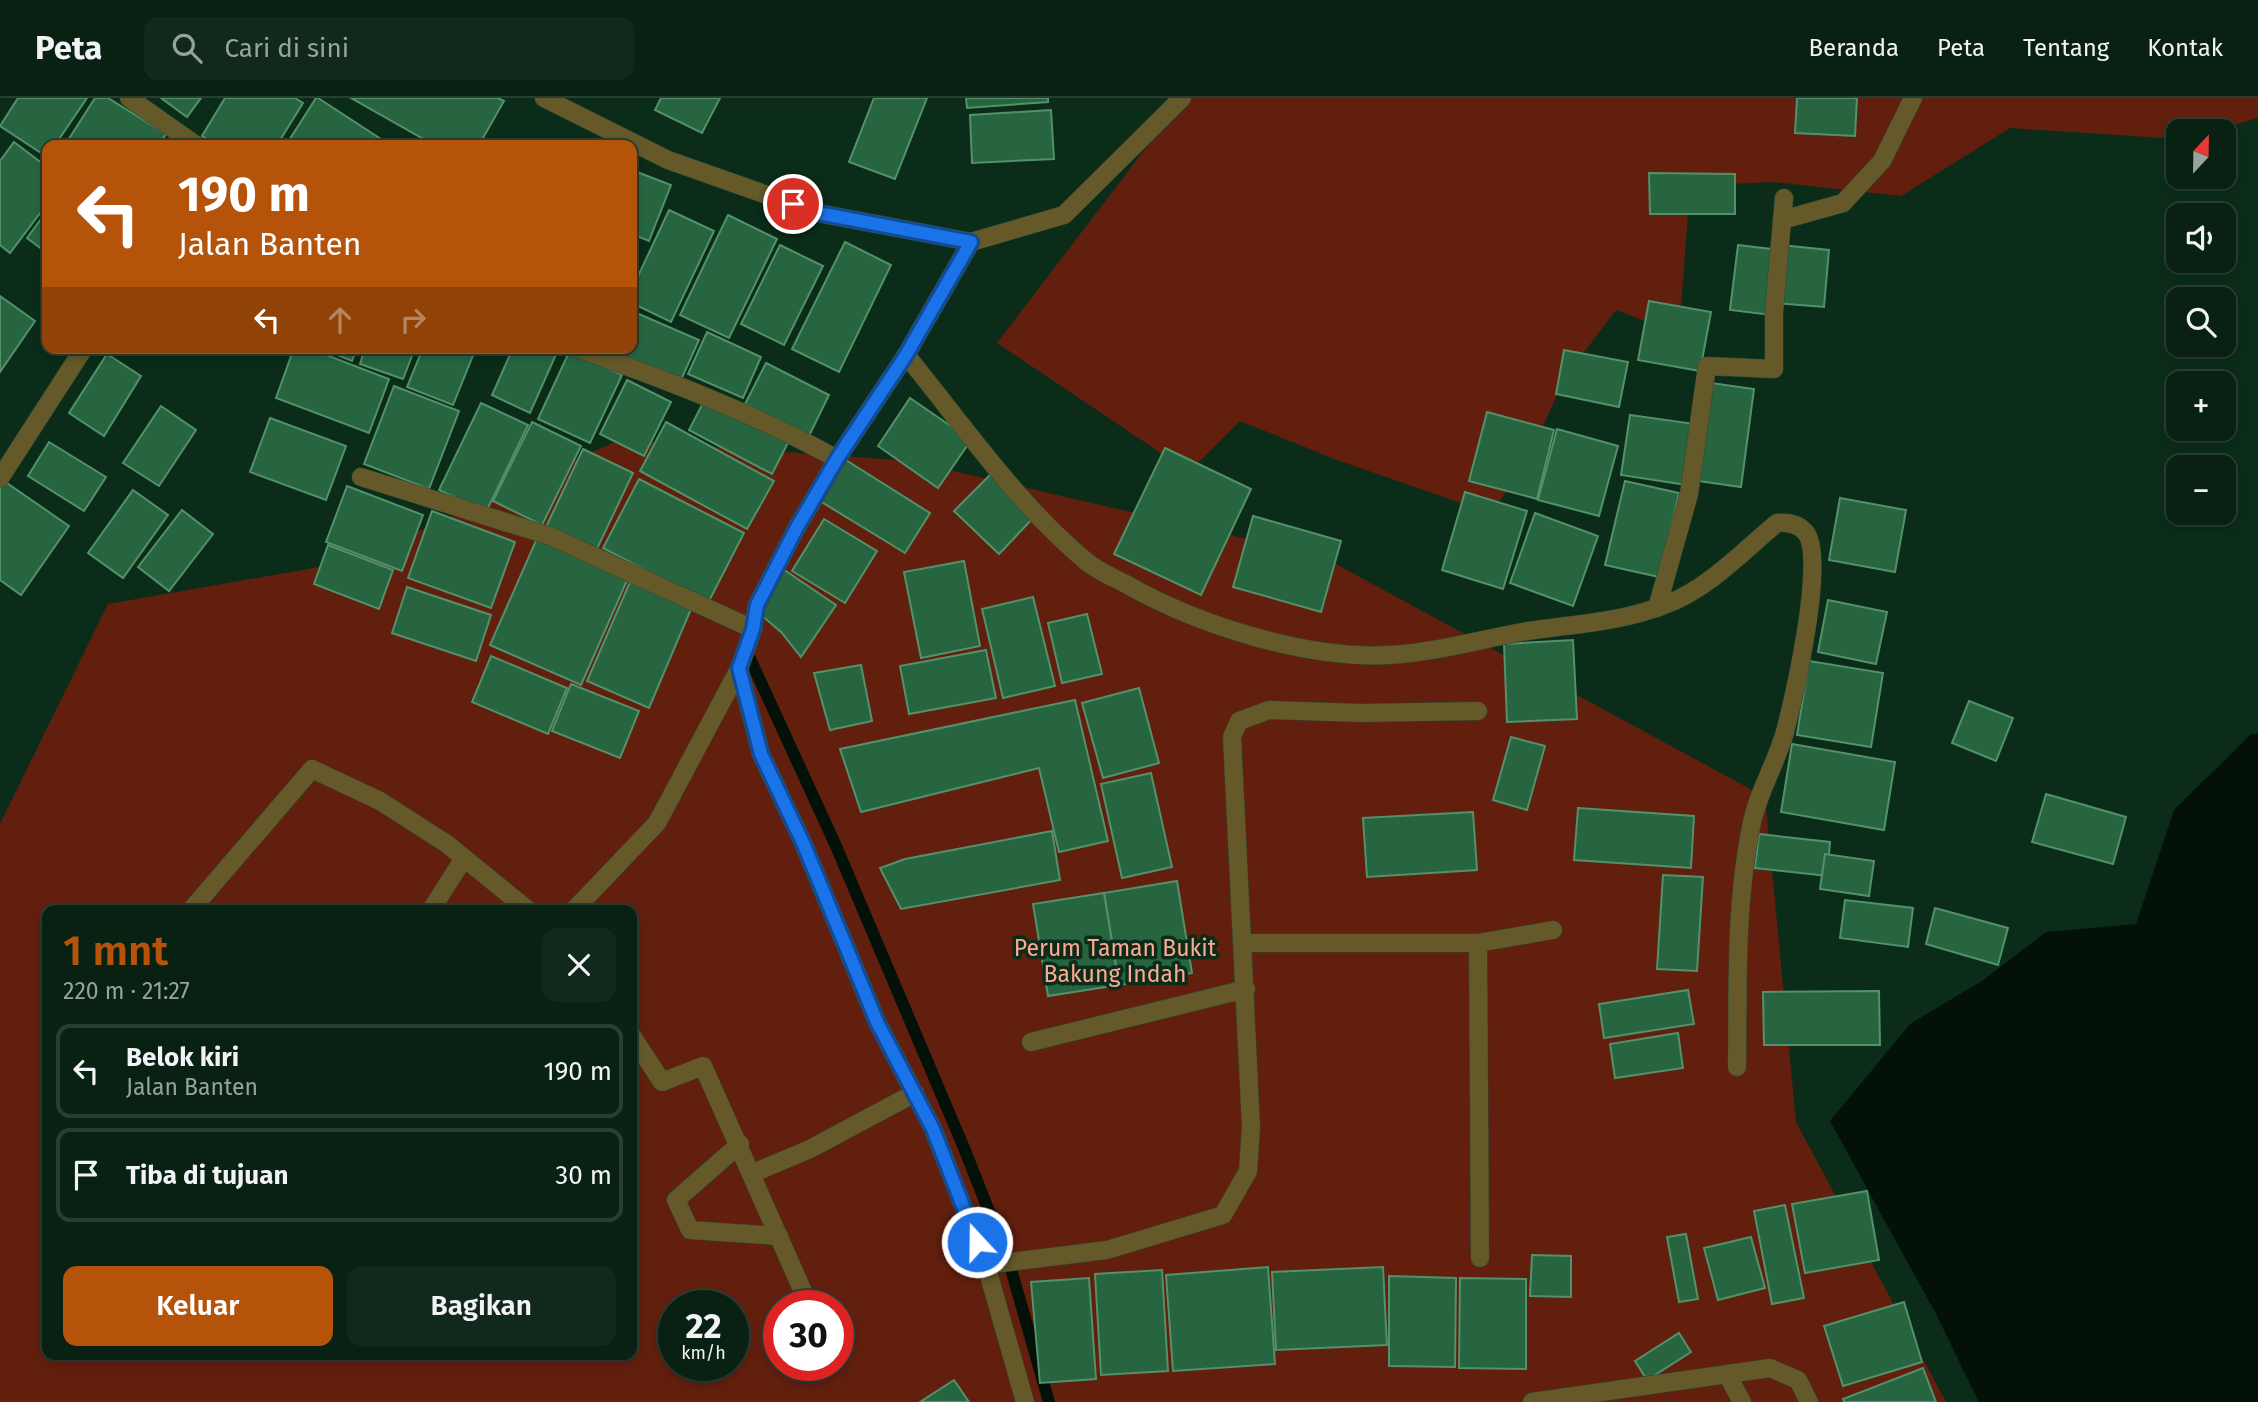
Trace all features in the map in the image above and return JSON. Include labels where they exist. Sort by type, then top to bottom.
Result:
[{"type":"street","points":[[129,98],[189,140]]},
{"type":"street","points":[[544,98],[628,140]]},
{"type":"street","points":[[637,144],[668,160],[818,213],[971,242],[1064,215],[1182,98]]},
{"type":"street","points":[[1782,220],[1843,203],[1882,161],[1913,98]]},
{"type":"street","points":[[1657,608],[1689,494],[1707,366],[1773,369],[1774,312],[1784,198]]},
{"type":"street","points":[[579,905],[657,823],[739,668],[753,629],[757,605],[796,529],[837,459],[906,355],[971,242]]},
{"type":"street","points":[[0,478],[80,354]]},
{"type":"street","points":[[594,354],[698,392],[783,429],[837,459]]},
{"type":"street","points":[[906,355],[1034,512],[1089,564],[1157,603],[1209,625],[1264,639],[1341,653],[1401,655],[1524,632],[1589,625],[1657,608],[1688,594],[1777,523],[1788,522],[1806,532],[1812,546],[1811,600],[1785,732],[1751,825],[1739,925],[1737,1067]]},
{"type":"street","points":[[361,477],[550,536],[753,629]]},
{"type":"street","points":[[739,668],[761,754],[804,845],[877,1022],[933,1129],[986,1265],[1025,1402]]},
{"type":"street","points":[[986,1265],[1107,1250],[1223,1215],[1248,1171],[1251,1127],[1246,989],[1232,737],[1239,721],[1269,710],[1362,713],[1478,711]]},
{"type":"street","points":[[195,905],[312,769],[380,801],[464,858],[522,905]]},
{"type":"street","points":[[434,905],[464,858]]},
{"type":"street","points":[[1244,943],[1478,943],[1553,930]]},
{"type":"street","points":[[1478,943],[1480,1258]]},
{"type":"street","points":[[1031,1042],[1246,989]]},
{"type":"street","points":[[637,1044],[662,1082],[703,1066],[753,1173],[802,1290]]},
{"type":"street","points":[[753,1173],[810,1149],[915,1093]]},
{"type":"street","points":[[740,1144],[676,1200],[690,1230],[779,1236]]},
{"type":"street","points":[[1532,1402],[1770,1368],[1798,1380],[1809,1402]]},
{"type":"street","points":[[1727,1374],[1742,1402]]},
{"type":"green space","points":[[1184,98],[2258,98],[2258,118],[2236,124],[2236,119],[2166,119],[2166,138],[2010,128],[1901,196],[1773,182],[1690,186],[1679,334],[1616,310],[1566,376],[1522,471],[1490,513],[1337,460],[1240,421],[1189,472],[997,343]]},
{"type":"green space","name":"Perum Taman Bukit Bakung Indah","points":[[619,440],[910,461],[1321,556],[1765,797],[1796,1122],[1946,1402],[0,1402],[0,824],[108,604],[353,561]]},
{"type":"shaded area","points":[[2258,733],[2258,1402],[1979,1402],[1936,1314],[1830,1121],[1910,1024],[1982,981],[2046,932],[2136,924],[2174,810],[2251,734]]},
{"type":"building","points":[[18,98],[87,98],[58,140],[42,140],[42,154],[0,126]]},
{"type":"building","points":[[95,98],[108,98],[166,134],[162,140],[68,140]]},
{"type":"building","points":[[161,98],[201,98],[187,117]]},
{"type":"building","points":[[225,98],[295,98],[303,103],[280,140],[208,140],[202,136]]},
{"type":"building","points":[[318,98],[382,140],[289,140]]},
{"type":"building","points":[[351,98],[498,98],[504,101],[482,140],[425,140]]},
{"type":"building","points":[[661,98],[720,98],[702,133],[655,110]]},
{"type":"building","points":[[874,98],[927,98],[895,179],[849,162]]},
{"type":"building","points":[[966,98],[1048,98],[1048,102],[967,108]]},
{"type":"building","points":[[1797,98],[1857,98],[1855,136],[1795,133]]},
{"type":"building","points":[[1051,110],[1054,159],[972,163],[970,115]]},
{"type":"building","points":[[14,142],[42,163],[42,211],[10,253],[0,245],[0,161]]},
{"type":"building","points":[[637,172],[671,185],[649,241],[637,236]]},
{"type":"building","points":[[1649,173],[1735,174],[1735,214],[1650,214]]},
{"type":"building","points":[[669,210],[714,231],[671,322],[637,305],[637,278]]},
{"type":"building","points":[[728,215],[777,239],[729,338],[680,315]]},
{"type":"building","points":[[42,218],[42,249],[27,238]]},
{"type":"building","points":[[845,242],[891,265],[839,372],[792,349]]},
{"type":"building","points":[[780,245],[823,266],[784,345],[741,324]]},
{"type":"building","points":[[1738,245],[1779,250],[1771,315],[1730,310]]},
{"type":"building","points":[[1781,245],[1829,250],[1824,307],[1775,303]]},
{"type":"building","points":[[0,296],[35,321],[0,372]]},
{"type":"building","points":[[1649,301],[1711,312],[1700,371],[1638,360]]},
{"type":"building","points":[[637,313],[699,340],[680,382],[616,354],[637,354]]},
{"type":"building","points":[[707,332],[761,357],[743,398],[688,374]]},
{"type":"building","points":[[1564,350],[1628,362],[1619,407],[1556,394]]},
{"type":"building","points":[[107,354],[141,376],[104,436],[69,413]]},
{"type":"building","points":[[292,354],[324,354],[389,379],[369,433],[276,398]]},
{"type":"building","points":[[335,354],[355,354],[352,361]]},
{"type":"building","points":[[363,354],[413,354],[403,379],[360,364]]},
{"type":"building","points":[[421,354],[474,354],[453,405],[407,387]]},
{"type":"building","points":[[510,354],[556,354],[530,413],[492,395]]},
{"type":"building","points":[[568,354],[578,354],[622,375],[590,443],[538,419]]},
{"type":"building","points":[[766,363],[829,395],[809,436],[745,404]]},
{"type":"building","points":[[627,380],[671,402],[644,456],[600,434]]},
{"type":"building","points":[[1704,382],[1754,389],[1741,487],[1691,480]]},
{"type":"building","points":[[394,386],[459,411],[429,489],[364,464]]},
{"type":"building","points":[[706,397],[789,441],[772,474],[689,430]]},
{"type":"building","points":[[910,398],[971,440],[938,488],[878,446]]},
{"type":"building","points":[[481,403],[528,425],[486,512],[439,490]]},
{"type":"building","points":[[161,406],[196,430],[159,486],[123,463]]},
{"type":"building","points":[[1487,412],[1554,430],[1537,499],[1469,481]]},
{"type":"building","points":[[1630,415],[1695,424],[1687,485],[1621,475]]},
{"type":"building","points":[[270,418],[346,446],[326,500],[250,472]]},
{"type":"building","points":[[532,422],[581,446],[542,525],[493,501]]},
{"type":"building","points":[[666,422],[774,481],[747,529],[640,471]]},
{"type":"building","points":[[1557,429],[1618,446],[1599,516],[1538,500]]},
{"type":"building","points":[[49,442],[106,477],[84,511],[28,476]]},
{"type":"building","points":[[1165,448],[1251,489],[1201,595],[1114,554]]},
{"type":"building","points":[[583,449],[633,473],[595,553],[545,529]]},
{"type":"building","points":[[841,457],[930,513],[905,553],[815,498]]},
{"type":"building","points":[[991,474],[1035,516],[999,554],[954,511]]},
{"type":"building","points":[[639,479],[744,533],[708,603],[603,548]]},
{"type":"building","points":[[4,481],[69,526],[21,595],[0,580],[0,487]]},
{"type":"building","points":[[1625,481],[1679,493],[1659,577],[1605,565]]},
{"type":"building","points":[[347,486],[423,515],[402,571],[326,542]]},
{"type":"building","points":[[133,490],[168,515],[123,578],[88,553]]},
{"type":"building","points":[[1465,492],[1527,511],[1503,589],[1442,570]]},
{"type":"building","points":[[1840,498],[1906,510],[1895,572],[1829,560]]},
{"type":"building","points":[[182,510],[213,534],[169,591],[138,567]]},
{"type":"building","points":[[432,511],[515,542],[491,608],[408,578]]},
{"type":"building","points":[[1535,513],[1598,536],[1573,606],[1510,583]]},
{"type":"building","points":[[1253,516],[1341,541],[1321,612],[1233,587]]},
{"type":"building","points":[[824,519],[877,551],[845,603],[792,571]]},
{"type":"building","points":[[538,536],[629,576],[581,685],[490,645]]},
{"type":"building","points":[[328,545],[393,570],[379,609],[314,584]]},
{"type":"building","points":[[964,561],[980,646],[921,658],[904,572]]},
{"type":"building","points":[[783,569],[836,605],[801,657],[781,632],[760,614]]},
{"type":"building","points":[[630,582],[691,609],[649,708],[587,681]]},
{"type":"building","points":[[407,587],[491,615],[476,661],[392,633]]},
{"type":"building","points":[[1033,597],[1055,686],[1003,698],[982,609]]},
{"type":"building","points":[[1828,600],[1887,612],[1876,664],[1818,652]]},
{"type":"building","points":[[1087,614],[1102,674],[1062,683],[1048,623]]},
{"type":"building","points":[[1573,640],[1577,719],[1507,722],[1504,644]]},
{"type":"building","points":[[986,650],[996,698],[909,714],[900,666]]},
{"type":"building","points":[[491,656],[567,688],[548,734],[472,702]]},
{"type":"building","points":[[1809,661],[1883,673],[1871,747],[1797,735]]},
{"type":"building","points":[[861,665],[872,721],[830,730],[814,673]]},
{"type":"building","points":[[571,684],[639,711],[620,758],[552,731]]},
{"type":"building","points":[[1139,688],[1159,763],[1103,778],[1082,703]]},
{"type":"building","points":[[1075,700],[1108,841],[1059,852],[1039,768],[861,812],[840,749]]},
{"type":"building","points":[[1969,701],[2013,718],[1996,761],[1952,743]]},
{"type":"building","points":[[1511,737],[1545,746],[1527,810],[1493,800]]},
{"type":"building","points":[[1792,744],[1895,762],[1884,830],[1781,812]]},
{"type":"building","points":[[1151,773],[1172,867],[1122,878],[1101,784]]},
{"type":"building","points":[[2046,794],[2126,817],[2113,864],[2032,842]]},
{"type":"building","points":[[1578,808],[1694,816],[1691,868],[1574,860]]},
{"type":"building","points":[[1473,812],[1477,870],[1367,877],[1363,818]]},
{"type":"building","points":[[1052,831],[1060,880],[901,909],[880,868],[905,859]]},
{"type":"building","points":[[1759,834],[1830,842],[1827,876],[1755,868]]},
{"type":"building","points":[[1825,854],[1874,861],[1869,896],[1820,889]]},
{"type":"building","points":[[1663,875],[1703,877],[1697,971],[1657,969]]},
{"type":"building","points":[[1177,881],[1192,973],[1119,985],[1104,893]]},
{"type":"building","points":[[1104,893],[1119,985],[1048,996],[1033,904]]},
{"type":"building","points":[[1845,900],[1913,908],[1908,947],[1840,938]]},
{"type":"building","points":[[1935,908],[2008,928],[1998,965],[1926,944]]},
{"type":"building","points":[[1688,990],[1694,1024],[1604,1038],[1599,1004]]},
{"type":"building","points":[[1879,991],[1880,1045],[1764,1045],[1763,992]]},
{"type":"building","points":[[1678,1033],[1683,1068],[1615,1078],[1610,1044]]},
{"type":"building","points":[[1867,1191],[1879,1260],[1805,1273],[1792,1204]]},
{"type":"building","points":[[1785,1205],[1804,1298],[1772,1304],[1754,1211]]},
{"type":"building","points":[[1686,1234],[1698,1299],[1679,1302],[1667,1237]]},
{"type":"building","points":[[1751,1237],[1765,1288],[1718,1300],[1704,1248]]},
{"type":"building","points":[[1532,1255],[1571,1256],[1571,1297],[1530,1296]]},
{"type":"building","points":[[1268,1267],[1275,1364],[1173,1371],[1166,1275]]},
{"type":"building","points":[[1383,1267],[1387,1345],[1276,1350],[1272,1272]]},
{"type":"building","points":[[1162,1270],[1168,1371],[1101,1375],[1095,1274]]},
{"type":"building","points":[[1389,1276],[1456,1278],[1455,1367],[1389,1366]]},
{"type":"building","points":[[1089,1278],[1096,1379],[1040,1383],[1031,1282]]},
{"type":"building","points":[[1460,1278],[1526,1279],[1526,1369],[1459,1368]]},
{"type":"building","points":[[1904,1302],[1922,1362],[1843,1386],[1824,1326]]},
{"type":"building","points":[[1679,1333],[1691,1352],[1647,1380],[1635,1361]]},
{"type":"building","points":[[1923,1368],[1936,1402],[1844,1402],[1843,1399]]},
{"type":"building","points":[[954,1380],[969,1402],[920,1402]]},
{"type":"waterway","points":[[746,650],[836,846],[964,1148],[1009,1262],[1049,1402]]},
{"type":"route","points":[[793,204],[818,213],[971,242],[906,355],[837,459],[796,529],[757,605],[756,620],[739,668],[761,754],[804,845],[877,1022],[933,1129],[977,1242]]}]
